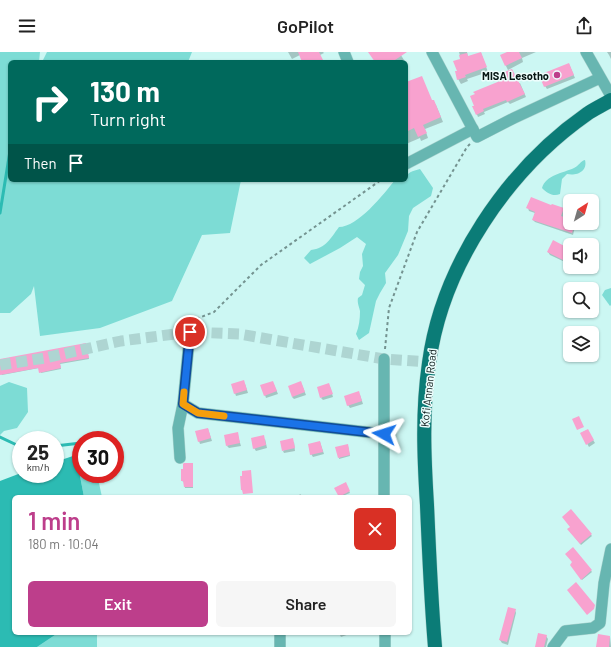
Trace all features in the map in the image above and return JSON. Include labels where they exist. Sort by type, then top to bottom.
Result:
[{"type":"main road","name":"Kofi Annan Road","points":[[435,647],[430,587],[424,451],[424,410],[429,362],[442,307],[457,269],[470,244],[484,221],[512,184],[550,144],[587,114],[611,100]]},
{"type":"street","points":[[432,52],[475,133]]},
{"type":"street","points":[[586,52],[611,96]]},
{"type":"street","points":[[408,163],[475,133],[514,118],[600,78]]},
{"type":"street","points":[[180,458],[178,428],[183,404],[190,332]]},
{"type":"street","points":[[384,359],[384,495]]},
{"type":"street","points":[[183,404],[198,413],[384,434]]},
{"type":"street","points":[[553,647],[559,636],[565,631],[593,628],[600,623],[604,583],[611,549]]},
{"type":"street","points":[[280,635],[280,647]]},
{"type":"street","points":[[385,635],[385,647]]},
{"type":"path","points":[[384,359],[389,308],[417,232],[475,133]]},
{"type":"path","points":[[190,332],[196,319],[214,312],[261,265],[378,182]]},
{"type":"shaded area","points":[[0,52],[40,52],[39,60],[8,60],[8,182],[241,182],[230,233],[202,235],[172,301],[100,328],[40,336],[34,286],[31,294],[10,313],[0,313]]},
{"type":"shaded area","points":[[47,52],[192,52],[189,60],[43,60]]},
{"type":"shaded area","points":[[585,160],[585,168],[583,170],[577,174],[567,174],[562,179],[560,194],[550,194],[542,188],[551,177],[574,168]]},
{"type":"shaded area","points":[[420,169],[433,188],[431,196],[413,208],[409,216],[408,231],[398,255],[385,273],[386,283],[376,301],[369,333],[359,340],[356,334],[359,326],[360,314],[358,298],[362,295],[365,285],[359,279],[363,266],[362,254],[366,244],[357,237],[310,264],[304,258],[311,250],[324,245],[339,227],[346,226],[362,216],[393,182],[408,182],[408,174],[412,171]]},
{"type":"shaded area","points":[[611,288],[610,306],[602,295],[605,290]]},
{"type":"shaded area","points":[[9,382],[27,388],[28,412],[17,428],[4,431],[0,435],[0,386]]},
{"type":"shaded area","points":[[72,456],[72,483],[81,483],[84,495],[12,495],[12,635],[55,635],[37,647],[0,647],[0,481],[12,476],[12,483],[64,483],[64,459]]},
{"type":"shaded area","points":[[81,483],[99,483],[102,495],[84,495]]},
{"type":"shaded area","points":[[55,635],[97,635],[97,647],[37,647]]},
{"type":"building","points":[[298,52],[319,52],[323,60],[301,60]]},
{"type":"building","points":[[368,52],[407,52],[395,60],[374,60]]},
{"type":"building","points":[[481,52],[487,67],[465,75],[466,77],[457,80],[455,71],[457,71],[453,61],[460,59],[459,55],[467,53],[468,56]]},
{"type":"building","points":[[507,52],[519,52],[522,58],[505,66],[500,55]]},
{"type":"building","name":"MISA Lesotho","points":[[569,63],[574,75],[544,87],[539,75]]},
{"type":"building","points":[[512,69],[525,94],[507,102],[506,100],[483,109],[484,111],[476,115],[470,96],[475,94],[473,92],[500,81],[497,75]]},
{"type":"building","points":[[422,76],[441,117],[423,125],[427,133],[418,137],[414,128],[408,131],[408,81]]},
{"type":"building","points":[[531,197],[551,205],[563,208],[561,216],[563,217],[563,230],[573,230],[572,233],[532,220],[535,212],[526,208]]},
{"type":"building","points":[[553,240],[563,245],[563,260],[547,252]]},
{"type":"building","points":[[86,343],[89,358],[60,363],[61,368],[39,373],[38,368],[0,375],[0,359]]},
{"type":"building","points":[[244,380],[247,390],[234,394],[231,384]]},
{"type":"building","points":[[273,381],[277,391],[264,396],[260,385]]},
{"type":"building","points":[[301,381],[305,392],[292,397],[288,386]]},
{"type":"building","points":[[329,383],[333,394],[320,398],[317,387]]},
{"type":"building","points":[[359,391],[362,401],[347,406],[344,396]]},
{"type":"building","points":[[579,416],[584,427],[577,430],[572,419]]},
{"type":"building","points":[[208,428],[211,438],[198,442],[195,431]]},
{"type":"building","points":[[588,429],[594,440],[586,445],[580,433]]},
{"type":"building","points":[[238,432],[240,443],[226,446],[224,435]]},
{"type":"building","points":[[264,435],[266,445],[253,449],[251,438]]},
{"type":"building","points":[[293,438],[295,448],[282,451],[280,441]]},
{"type":"building","points":[[320,441],[323,452],[310,455],[308,444]]},
{"type":"building","points":[[348,444],[350,455],[338,458],[335,447]]},
{"type":"building","points":[[184,463],[193,463],[193,487],[184,487],[183,481],[181,481],[181,469],[183,469]]},
{"type":"building","points":[[251,470],[253,493],[243,494],[241,490],[240,476],[242,476],[242,471]]},
{"type":"building","points":[[346,482],[350,491],[343,495],[338,495],[334,488]]},
{"type":"building","points":[[571,509],[592,534],[580,544],[567,529],[570,527],[562,517]]},
{"type":"building","points":[[573,547],[592,570],[581,580],[570,565],[572,562],[565,554]]},
{"type":"building","points":[[576,582],[595,605],[594,609],[587,615],[567,590]]},
{"type":"building","points":[[508,607],[516,609],[507,642],[499,640]]},
{"type":"building","points":[[538,633],[547,635],[544,647],[535,647]]},
{"type":"building","points":[[598,634],[610,636],[609,647],[596,647]]},
{"type":"waterway","points":[[0,213],[8,163]]},
{"type":"waterway","points":[[0,437],[12,443]]},
{"type":"waterway","points":[[64,445],[72,444]]},
{"type":"tunnel","points":[[0,365],[45,358],[121,341],[190,332],[239,334],[384,359],[429,362]]},
{"type":"slow traffic","points":[[184,392],[183,404],[198,413],[224,416]]},
{"type":"place","name":"MISA Lesotho","points":[[557,75]]},
{"type":"route","points":[[190,332],[183,404],[198,413],[384,434]]}]
